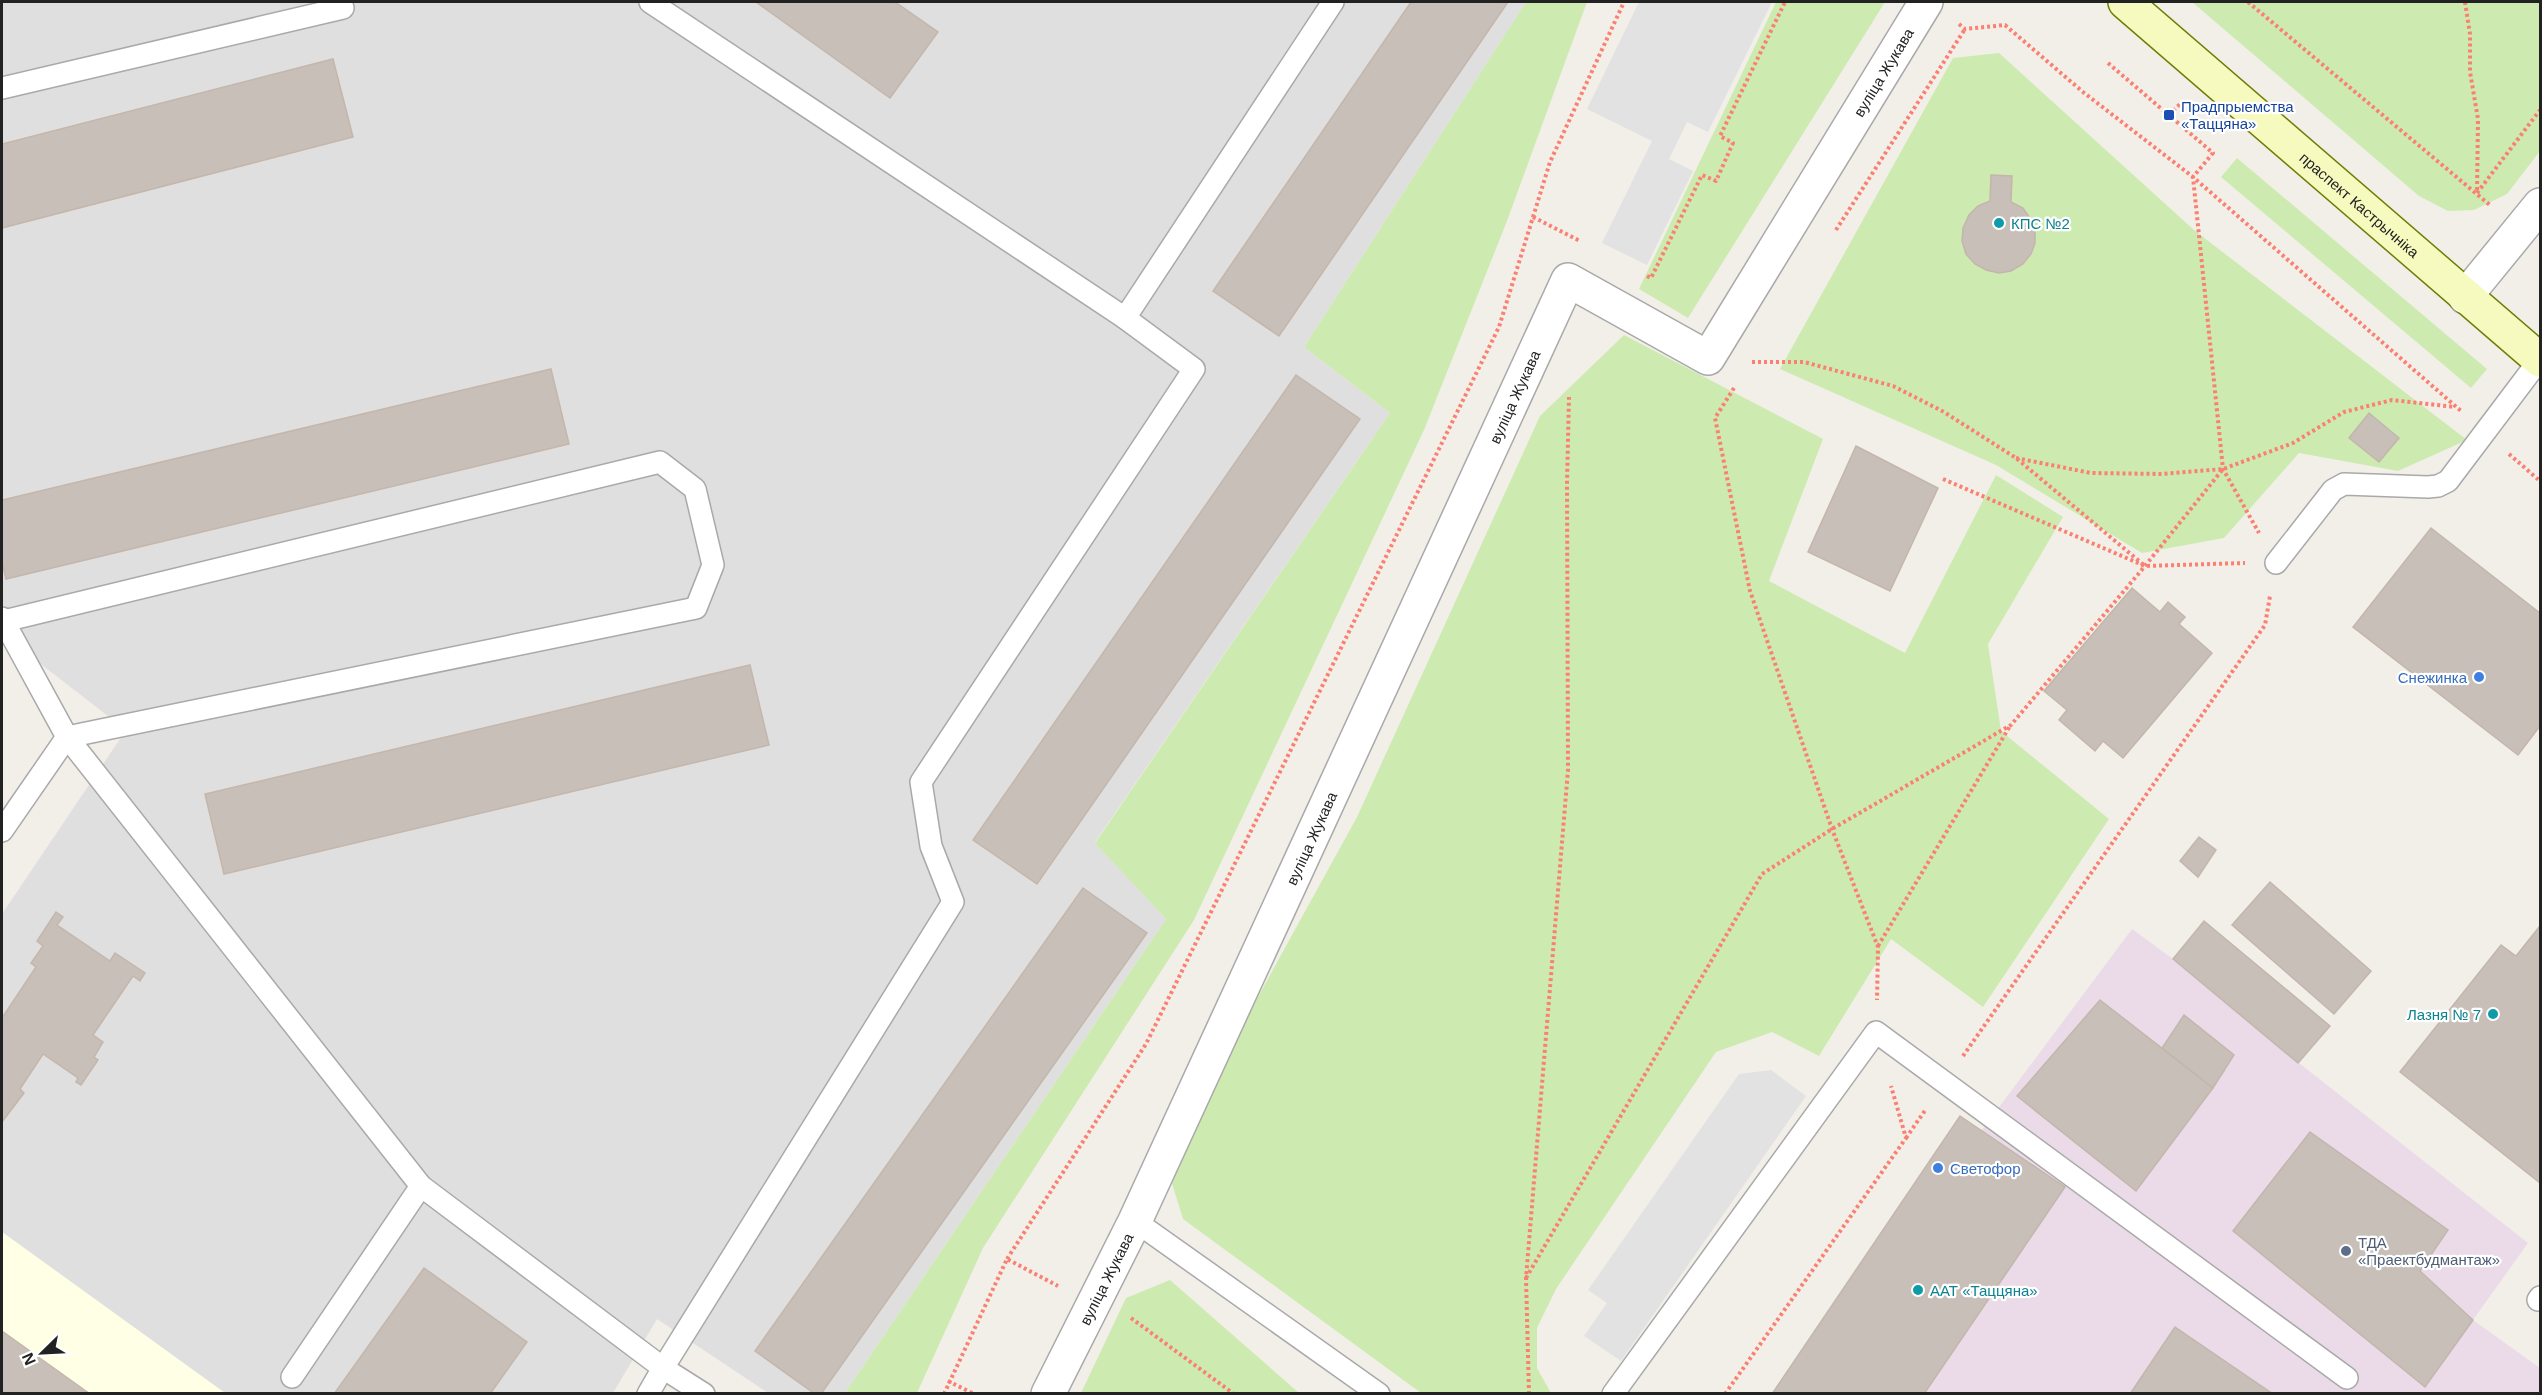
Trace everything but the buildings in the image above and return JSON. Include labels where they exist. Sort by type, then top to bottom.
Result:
[{"type":"main road","name":"праспект Кастрычніка","points":[[2125,2],[2540,360]]},
{"type":"street","name":"вуліца Жукава","points":[[1048,1394],[1135,1221],[1568,280],[1708,358],[1926,2]]},
{"type":"street","points":[[2465,297],[2541,205]]},
{"type":"lane","points":[[2,88],[343,8],[341,2]]},
{"type":"lane","points":[[648,1394],[953,902],[932,846],[921,782],[1194,369],[1125,318],[650,2]]},
{"type":"lane","points":[[1125,318],[1333,2]]},
{"type":"lane","points":[[2276,562],[2333,490],[2344,484],[2438,486],[2448,481],[2540,360]]},
{"type":"lane","points":[[2,831],[67,737],[696,608],[713,565],[695,489],[660,462],[3,619],[67,737],[421,1186],[663,1368],[705,1394]]},
{"type":"lane","points":[[1613,1394],[1876,1032],[2347,1378]]},
{"type":"lane","points":[[292,1377],[421,1186]]},
{"type":"lane","points":[[1135,1221],[1379,1394]]},
{"type":"path","points":[[944,1394],[948,1381],[1007,1259],[1146,1044],[1499,327],[1550,162],[1624,2]]},
{"type":"path","points":[[1642,273],[1651,278],[1702,175],[1716,181],[1734,142],[1720,136],[1785,2]]},
{"type":"path","points":[[2248,2],[2491,206]]},
{"type":"path","points":[[2465,2],[2470,34],[2470,72],[2478,119],[2477,193]]},
{"type":"path","points":[[1956,21],[1965,29],[2005,25],[2083,92],[2193,177],[2541,481]]},
{"type":"path","points":[[1835,231],[1965,29]]},
{"type":"path","points":[[1725,1394],[2265,626],[2276,562],[2223,469],[2193,177],[2213,153],[2108,63]]},
{"type":"path","points":[[2477,193],[2541,110]]},
{"type":"path","points":[[1533,217],[1586,244]]},
{"type":"path","points":[[1745,371],[1758,352]]},
{"type":"path","points":[[1751,362],[1804,362],[1893,386],[1944,412],[2016,458],[2145,566]]},
{"type":"path","points":[[1740,380],[1715,418],[1750,591],[1832,829],[1878,947],[1876,1032],[1906,1138]]},
{"type":"path","points":[[1529,1394],[1526,1278],[1568,770],[1569,397]]},
{"type":"path","points":[[2016,458],[2091,473],[2162,474],[2223,469],[2293,443],[2344,412],[2392,400],[2456,407]]},
{"type":"path","points":[[1878,947],[2011,725],[2223,469]]},
{"type":"path","points":[[1943,479],[2145,566],[2276,562]]},
{"type":"path","points":[[1526,1278],[1762,874],[1832,829],[2011,725]]},
{"type":"path","points":[[1007,1259],[1059,1287]]},
{"type":"path","points":[[1128,1316],[1234,1394]]},
{"type":"path","points":[[948,1381],[974,1394]]},
{"type":"shaded area","points":[[2,2],[1526,2],[1304,347],[1390,413],[1095,842],[1166,919],[845,1393],[768,1393],[657,1319],[613,1393],[225,1393],[2,1232],[2,914],[126,730],[2,634]]},
{"type":"shaded area","points":[[1639,2],[1772,2],[1708,132],[1687,122],[1669,159],[1693,171],[1647,265],[1602,243],[1652,141],[1587,109]]},
{"type":"shaded area","name":"ААТ «Таццяна»","points":[[2204,921],[2330,1026],[2299,1063],[2528,1243],[2473,1320],[2540,1368],[2540,1393],[1785,1394],[2132,929],[2173,959]]},
{"type":"shaded area","points":[[1771,1070],[1806,1096],[1621,1361],[1584,1336],[1607,1303],[1588,1290],[1739,1074]]},
{"type":"shaded area","points":[[2,1232],[225,1393],[2,1393]]},
{"type":"green space","points":[[1526,2],[1587,2],[1507,221],[1424,430],[1194,920],[983,1248],[917,1393],[845,1393],[1166,919],[1095,843],[1390,413],[1304,347]]},
{"type":"green space","points":[[1776,2],[1885,2],[1688,318],[1639,289]]},
{"type":"green space","points":[[2192,2],[2540,2],[2540,151],[2507,194],[2474,210],[2448,211],[2419,196]]},
{"type":"green space","points":[[1999,53],[2194,230],[2467,440],[2398,471],[2299,453],[2224,538],[2142,553],[1996,465],[1780,369],[1953,58]]},
{"type":"green space","points":[[2237,158],[2487,369],[2471,388],[2221,177]]},
{"type":"green space","points":[[1624,335],[1823,439],[1769,581],[1905,653],[1996,475],[2063,517],[1988,644],[2001,731],[2109,819],[1983,1007],[1891,939],[1819,1056],[1772,1032],[1716,1052],[1556,1289],[1537,1328],[1537,1368],[1551,1393],[1421,1393],[1183,1219],[1166,1164],[1357,817],[1540,416]]},
{"type":"green space","points":[[1170,1280],[1299,1393],[1081,1393],[1126,1298]]},
{"type":"place","name":"Прадпрыемства «Таццяна»","points":[[2169,115]]},
{"type":"place","name":"КПС №2","points":[[1999,223]]},
{"type":"place","name":"Снежинка","points":[[2479,677]]},
{"type":"place","name":"Лазня № 7","points":[[2493,1014]]},
{"type":"place","name":"Светофор","points":[[1938,1168]]},
{"type":"place","name":"ТДА «Праектбудмантаж»","points":[[2346,1251]]},
{"type":"place","name":"ААТ «Таццяна»","points":[[1918,1290]]}]
